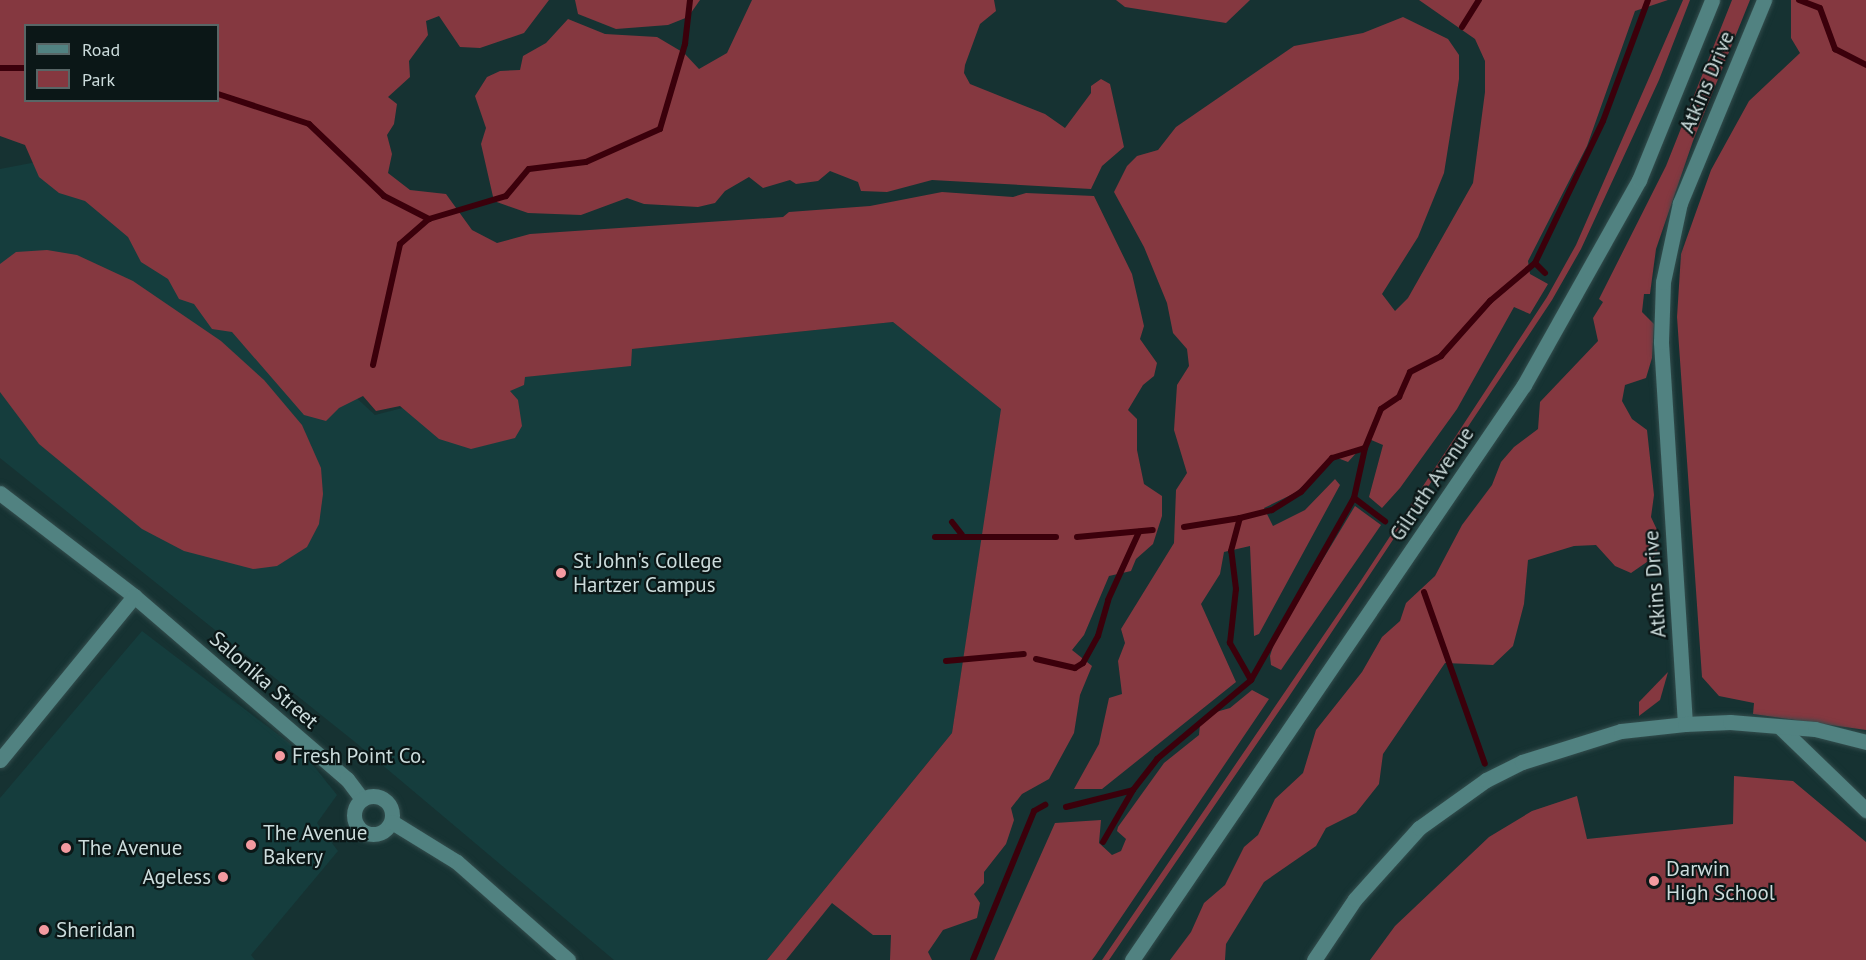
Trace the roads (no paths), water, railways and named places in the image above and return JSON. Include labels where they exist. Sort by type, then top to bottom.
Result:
[{"type":"street","name":"Gilruth Avenue","points":[[1132,960],[1524,385],[1639,180],[1712,0]]},
{"type":"street","name":"Atkins Drive","points":[[1685,724],[1661,352],[1664,272],[1680,203],[1764,0]]},
{"type":"street","name":"Salonika Street","points":[[0,493],[134,596],[347,778],[363,799]]},
{"type":"street","points":[[0,760],[134,596]]},
{"type":"street","points":[[1314,960],[1355,899],[1385,862],[1419,828],[1486,780],[1557,748],[1621,731],[1730,722],[1815,729],[1866,742]]},
{"type":"street","points":[[1780,727],[1866,810]]},
{"type":"street","points":[[374,795],[386,800],[393,810],[392,822],[384,832],[372,835],[361,831],[354,820],[355,808],[363,799],[374,795]]},
{"type":"street","points":[[392,822],[457,862],[568,960]]},
{"type":"waterway","points":[[219,94],[309,124],[384,196],[429,219],[506,196],[529,169],[586,162],[660,129],[685,44],[690,0]]},
{"type":"waterway","points":[[1462,27],[1479,0]]},
{"type":"waterway","points":[[1545,273],[1535,263],[1603,121],[1648,0]]},
{"type":"waterway","points":[[1799,0],[1820,8],[1835,49],[1866,65]]},
{"type":"waterway","points":[[0,68],[24,68]]},
{"type":"waterway","points":[[373,365],[400,244],[429,219]]},
{"type":"waterway","points":[[1103,842],[1133,790],[1157,759],[1251,680],[1354,498],[1365,448],[1381,409],[1399,397],[1410,372],[1441,356],[1490,301],[1535,263]]},
{"type":"waterway","points":[[1251,680],[1230,643],[1236,589],[1231,551],[1240,518],[1272,510],[1301,492],[1332,458],[1365,448]]},
{"type":"waterway","points":[[1354,498],[1385,521]]},
{"type":"waterway","points":[[1184,527],[1240,518]]},
{"type":"waterway","points":[[952,522],[962,535]]},
{"type":"waterway","points":[[1077,537],[1153,530]]},
{"type":"waterway","points":[[1036,659],[1075,668],[1083,663],[1098,636],[1108,600],[1139,532]]},
{"type":"waterway","points":[[935,537],[1056,537]]},
{"type":"waterway","points":[[1424,592],[1485,764]]},
{"type":"waterway","points":[[946,661],[1024,654]]},
{"type":"waterway","points":[[1066,807],[1133,790]]},
{"type":"waterway","points":[[973,960],[1034,811],[1045,805]]},
{"type":"place","name":"St John's College Hartzer Campus","points":[[561,573]]},
{"type":"place","name":"Fresh Point Co.","points":[[280,756]]},
{"type":"place","name":"The Avenue Bakery","points":[[251,845]]},
{"type":"place","name":"The Avenue","points":[[66,848]]},
{"type":"place","name":"Ageless","points":[[223,877]]},
{"type":"place","name":"Darwin High School","points":[[1654,881]]},
{"type":"place","name":"Sheridan","points":[[44,930]]}]
